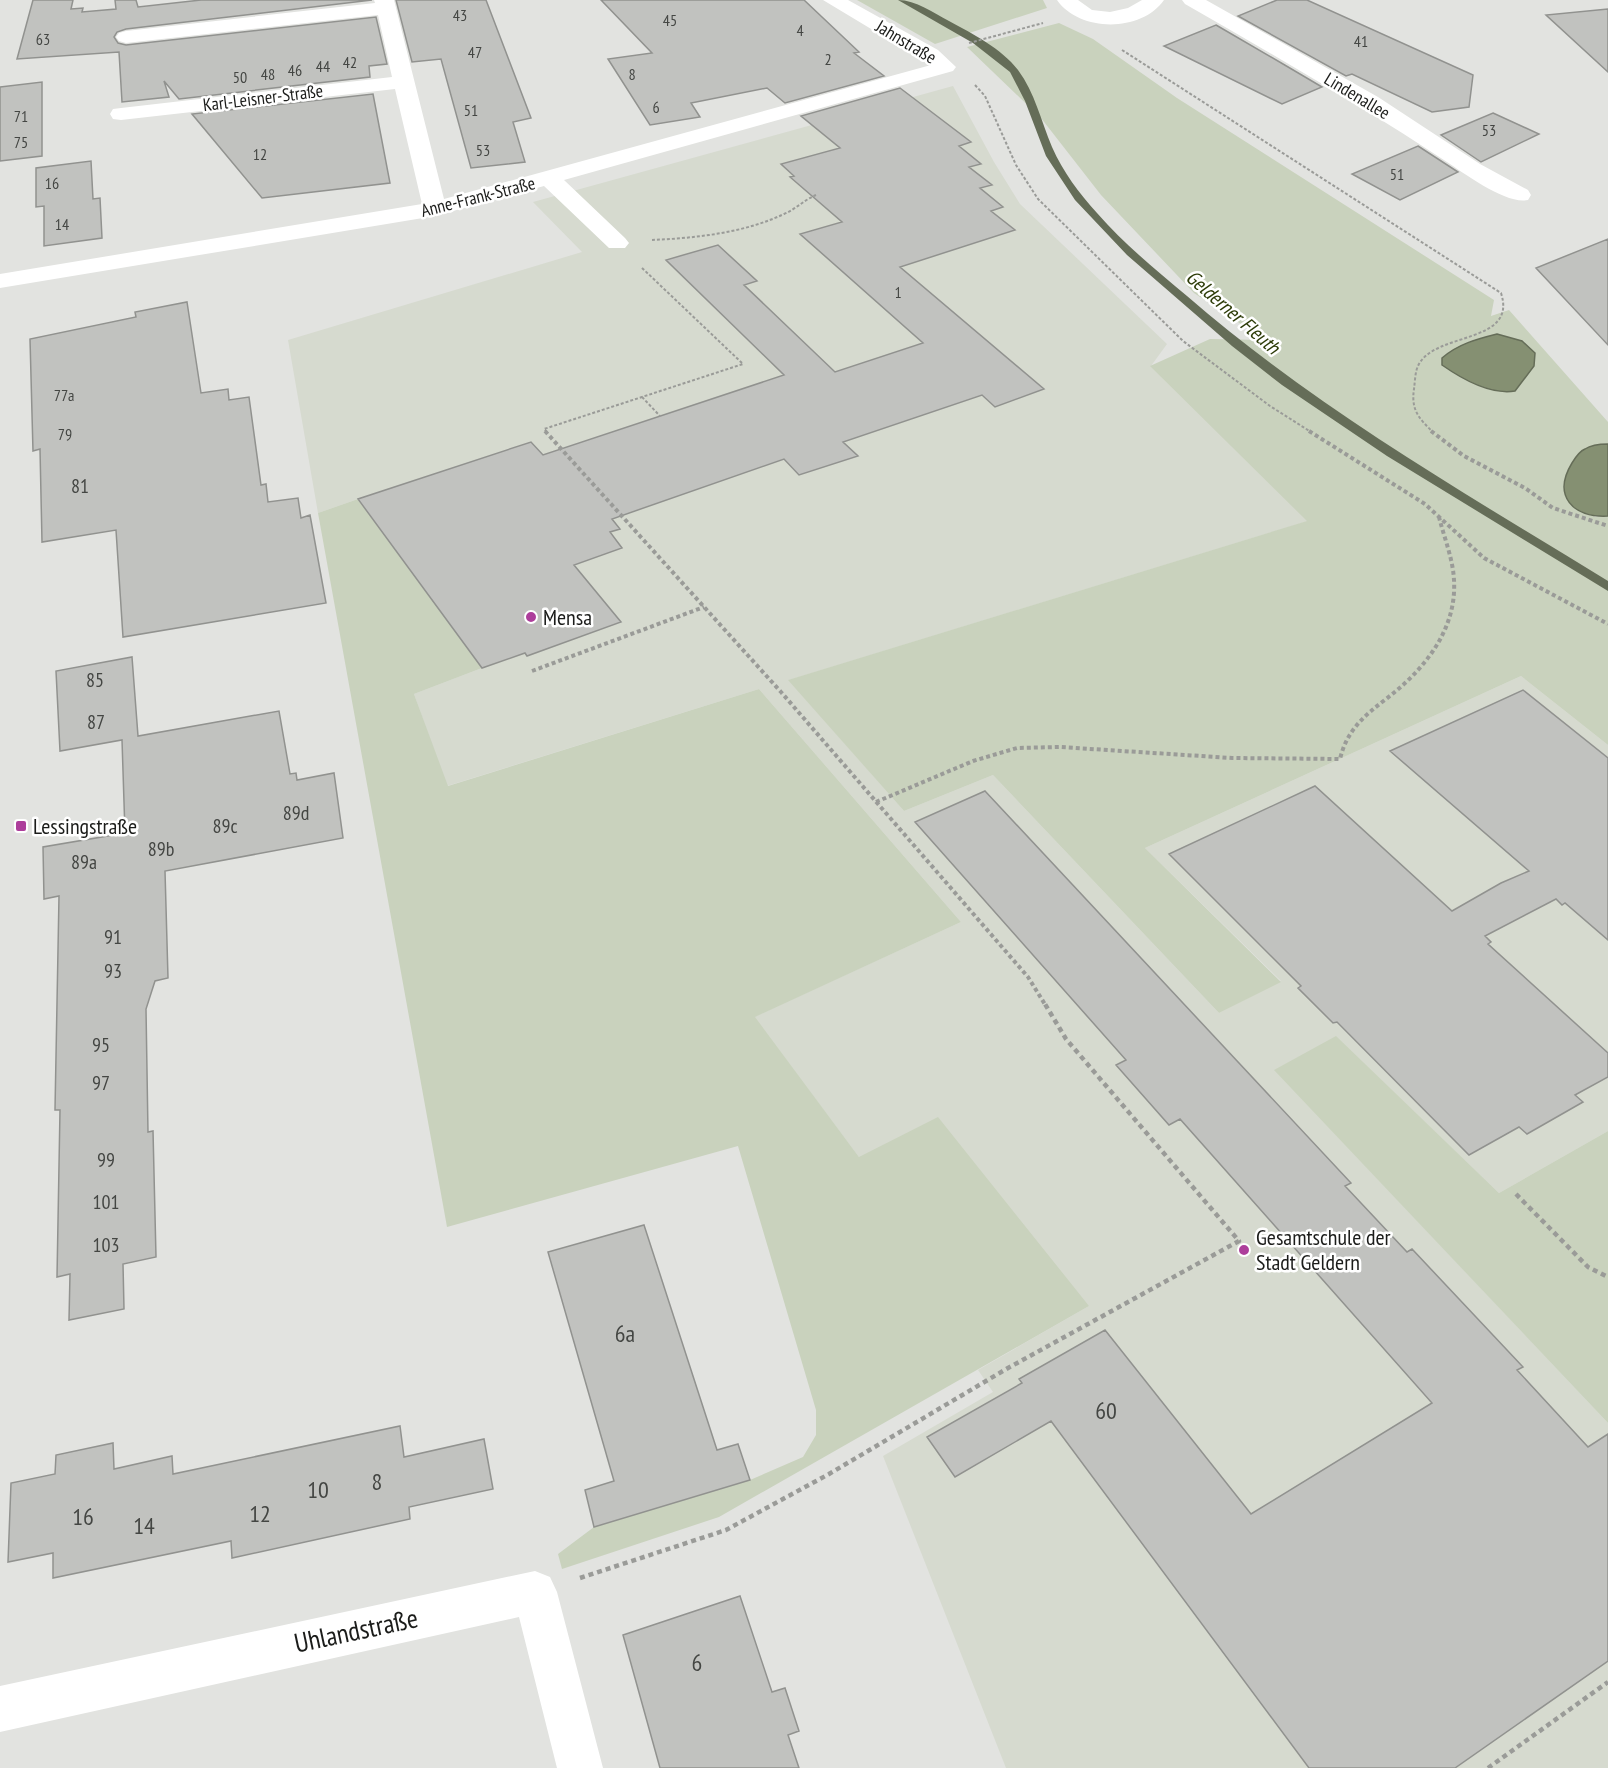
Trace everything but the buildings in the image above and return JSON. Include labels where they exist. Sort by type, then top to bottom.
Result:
[{"type":"street","name":"Jahnstraße","points":[[833,0],[931,54],[946,67]]},
{"type":"street","points":[[1067,0],[1090,15],[1125,16],[1142,10],[1154,0]]},
{"type":"street","name":"Lindenallee","points":[[1192,0],[1370,102],[1472,168],[1520,195]]},
{"type":"street","points":[[126,37],[385,4],[435,209]]},
{"type":"street","name":"Anne-Frank-Straße","points":[[0,281],[435,209],[550,179],[946,67]]},
{"type":"street","name":"Karl-Leisner-Straße","points":[[121,114],[405,82]]},
{"type":"street","points":[[550,179],[618,245]]},
{"type":"street","points":[[535,1592],[580,1768]]},
{"type":"street","name":"Uhlandstraße","points":[[0,1709],[535,1592]]},
{"type":"path","points":[[1090,15],[1102,37],[1501,293],[1504,302],[1500,319],[1493,328],[1449,341],[1424,357],[1419,366],[1413,391],[1412,403],[1418,418],[1464,456],[1525,488],[1553,508],[1581,519],[1608,525]]},
{"type":"path","points":[[963,45],[1003,34]]},
{"type":"path","points":[[946,67],[973,82],[985,96],[1011,155],[1038,199],[1183,341],[1270,406],[1404,489],[1484,558],[1503,570],[1567,600],[1608,624]]},
{"type":"path","points":[[618,245],[644,240],[694,238],[742,228],[786,213],[816,195]]},
{"type":"path","points":[[535,1592],[726,1530],[829,1474],[1008,1368],[1239,1241],[1066,1039],[1028,977],[876,801],[544,429],[743,364],[618,245]]},
{"type":"path","points":[[642,397],[660,416]]},
{"type":"path","points":[[876,801],[973,761],[1017,748],[1060,747],[1232,758],[1340,759],[1347,733],[1359,720],[1407,684],[1443,638],[1454,582],[1438,516]]},
{"type":"path","points":[[532,671],[704,607]]},
{"type":"path","points":[[1516,1194],[1588,1267],[1608,1277]]},
{"type":"path","points":[[1488,1768],[1608,1682]]},
{"type":"shaded area","points":[[857,0],[1043,0],[1047,8],[935,44]]},
{"type":"shaded area","points":[[1059,23],[1093,39],[1177,98],[1494,300],[1491,316],[1509,310],[1608,422],[1608,444],[1592,448],[1580,456],[1571,467],[1564,482],[1595,517],[1608,516],[1608,745],[1521,676],[1145,848],[1281,982],[1219,1013],[993,775],[904,811],[788,680],[1307,521],[1150,366],[1210,339],[1265,340],[1194,293],[1101,195],[1041,118],[967,47]],"holes":[[[1497,334],[1522,341],[1535,353],[1528,374],[1518,384],[1504,389],[1490,390],[1456,374],[1450,352],[1473,340]]]},
{"type":"shaded area","name":"Gesamtschule der Stadt Geldern","points":[[953,86],[994,162],[1020,204],[1167,344],[1151,366],[1308,521],[789,680],[904,811],[993,775],[1219,1013],[1281,981],[1145,848],[1521,676],[1608,745],[1608,1131],[1499,1193],[1336,1037],[1275,1070],[1608,1423],[1608,1768],[1006,1768],[883,1456],[993,1392],[978,1370],[1089,1306],[859,1157],[754,1017],[961,922],[759,689],[447,786],[414,694],[482,668],[358,499],[318,513],[288,340],[582,252],[533,202]]},
{"type":"shaded area","points":[[1497,334],[1522,341],[1535,353],[1534,366],[1515,391],[1496,391],[1487,388],[1458,376],[1442,365],[1442,358],[1455,349]]},
{"type":"shaded area","points":[[1608,444],[1608,516],[1596,516],[1576,509],[1569,503],[1564,485],[1573,461],[1581,451],[1593,446]]},
{"type":"shaded area","points":[[358,499],[482,668],[414,694],[448,786],[759,689],[961,922],[755,1017],[859,1157],[938,1117],[1089,1306],[719,1517],[562,1569],[558,1554],[594,1527],[750,1480],[803,1457],[816,1435],[816,1410],[738,1146],[447,1227],[318,513]]},
{"type":"shaded area","points":[[1336,1036],[1499,1193],[1608,1131],[1608,1423],[1274,1070]]},
{"type":"waterway","name":"Gelderner Fleuth","points":[[902,0],[977,41],[1013,70],[1030,101],[1051,156],[1078,198],[1112,236],[1236,344],[1338,419],[1391,454],[1608,587]]},
{"type":"place","name":"Mensa","points":[[531,617]]},
{"type":"place","name":"Lessingstraße","points":[[21,826]]},
{"type":"place","name":"Gesamtschule der Stadt Geldern","points":[[1244,1250]]}]
